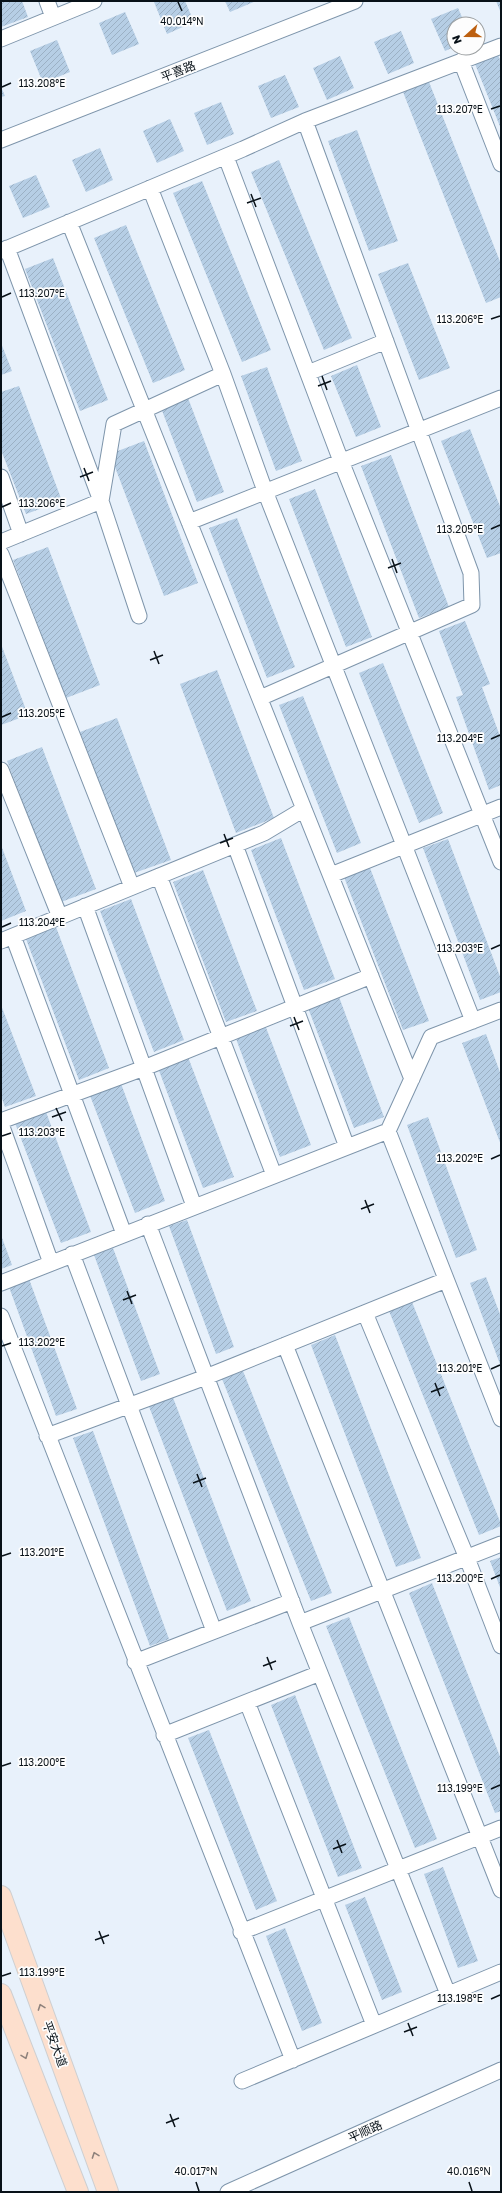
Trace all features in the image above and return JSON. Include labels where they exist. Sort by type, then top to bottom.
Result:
[{"type":"main road","name":"平安大道","points":[[1,1896],[108,2192]]},
{"type":"main road","points":[[1,1994],[78,2192]]},
{"type":"street","points":[[47,1],[53,17]]},
{"type":"street","points":[[1,39],[94,1]]},
{"type":"street","name":"平喜路","points":[[1,140],[355,1]]},
{"type":"street","points":[[139,616],[101,501],[4,250],[226,157],[305,121],[501,46]]},
{"type":"street","points":[[461,61],[501,164]]},
{"type":"street","points":[[260,698],[472,605],[472,572],[305,121]]},
{"type":"street","points":[[226,157],[341,461],[501,862]]},
{"type":"street","points":[[150,188],[223,374],[265,491],[473,1021]]},
{"type":"street","points":[[69,222],[412,1079]]},
{"type":"street","points":[[308,374],[386,341]]},
{"type":"street","points":[[101,501],[114,424],[223,374]]},
{"type":"street","points":[[189,522],[419,430],[500,401]]},
{"type":"street","points":[[1,477],[22,534]]},
{"type":"street","points":[[1,542],[101,501]]},
{"type":"street","points":[[1,554],[132,887]]},
{"type":"street","points":[[1,770],[60,917]]},
{"type":"street","points":[[331,875],[501,807]]},
{"type":"street","points":[[124,1234],[72,1094],[7,938],[264,833],[304,809]]},
{"type":"street","points":[[235,844],[347,1147]]},
{"type":"street","points":[[159,876],[274,1175]]},
{"type":"street","points":[[85,906],[194,1206]]},
{"type":"street","points":[[1,1121],[144,1068],[371,976]]},
{"type":"street","points":[[1,1283],[388,1131],[431,1037],[501,1010]]},
{"type":"street","points":[[1,1124],[51,1263]]},
{"type":"street","points":[[388,1131],[501,1419]]},
{"type":"street","points":[[148,1224],[300,1623],[448,1994]]},
{"type":"street","points":[[72,1254],[214,1631]]},
{"type":"street","points":[[47,1436],[206,1377],[446,1280]]},
{"type":"street","points":[[365,1313],[467,1558],[501,1646]]},
{"type":"street","points":[[1,1316],[164,1736],[293,2060]]},
{"type":"street","points":[[285,1345],[381,1591],[481,1836],[501,1890]]},
{"type":"street","points":[[300,1623],[501,1544]]},
{"type":"street","points":[[135,1662],[292,1601]]},
{"type":"street","points":[[164,1736],[320,1673]]},
{"type":"street","points":[[248,1702],[374,2025]]},
{"type":"street","points":[[241,1932],[501,1828]]},
{"type":"street","points":[[242,2081],[501,1973]]},
{"type":"street","name":"平顺路","points":[[228,2192],[501,2070]]},
{"type":"building","points":[[1,1],[22,1],[28,17],[1,27]]},
{"type":"building","points":[[185,1],[194,22],[167,34],[154,2]]},
{"type":"building","points":[[225,1],[256,1],[230,12]]},
{"type":"building","points":[[496,1],[501,1],[501,13]]},
{"type":"building","points":[[458,8],[462,16],[446,16],[446,51],[445,51],[431,19]]},
{"type":"building","points":[[125,12],[139,44],[112,55],[99,23]]},
{"type":"building","points":[[401,31],[414,63],[388,74],[374,42]]},
{"type":"building","points":[[57,40],[70,72],[43,83],[30,51]]},
{"type":"building","points":[[498,55],[501,62],[501,129],[475,64]]},
{"type":"building","points":[[340,56],[354,88],[327,100],[313,68]]},
{"type":"building","points":[[285,75],[299,107],[271,118],[258,86]]},
{"type":"building","points":[[429,82],[501,264],[501,297],[486,303],[403,92]]},
{"type":"building","points":[[1,87],[5,96],[1,97]]},
{"type":"building","points":[[221,102],[234,134],[207,145],[194,113]]},
{"type":"building","points":[[170,119],[184,151],[157,163],[143,131]]},
{"type":"building","points":[[357,130],[398,241],[369,251],[328,141]]},
{"type":"building","points":[[100,148],[113,180],[86,192],[72,160]]},
{"type":"building","points":[[279,160],[352,338],[324,350],[251,172]]},
{"type":"building","points":[[36,175],[50,207],[23,218],[9,186]]},
{"type":"building","points":[[202,181],[271,350],[242,362],[173,193]]},
{"type":"building","points":[[126,225],[185,370],[153,383],[94,238]]},
{"type":"building","points":[[53,258],[108,400],[80,411],[25,269]]},
{"type":"building","points":[[408,263],[450,368],[419,380],[378,274]]},
{"type":"building","points":[[1,343],[12,371],[1,375]]},
{"type":"building","points":[[357,365],[381,427],[356,437],[331,376]]},
{"type":"building","points":[[267,367],[302,461],[276,471],[241,376]]},
{"type":"building","points":[[19,386],[62,501],[26,514],[1,450],[1,392]]},
{"type":"building","points":[[188,398],[224,492],[197,502],[161,408]]},
{"type":"building","points":[[470,429],[501,509],[501,553],[487,558],[441,441]]},
{"type":"building","points":[[144,441],[198,583],[164,596],[110,454]]},
{"type":"building","points":[[391,455],[449,607],[419,618],[361,466]]},
{"type":"building","points":[[315,489],[372,637],[346,647],[289,499]]},
{"type":"building","points":[[237,518],[295,667],[267,678],[209,528]]},
{"type":"building","points":[[48,547],[100,685],[66,698],[13,560]]},
{"type":"building","points":[[465,621],[490,684],[482,687],[501,739],[501,785],[489,790],[456,697],[463,695],[439,631]]},
{"type":"building","points":[[1,644],[28,715],[1,725]]},
{"type":"building","points":[[383,663],[443,813],[419,823],[359,673]]},
{"type":"building","points":[[217,670],[274,818],[236,833],[180,684]]},
{"type":"building","points":[[303,696],[361,843],[337,853],[279,705]]},
{"type":"building","points":[[117,718],[171,860],[134,873],[80,732]]},
{"type":"building","points":[[42,747],[96,889],[61,902],[7,761]]},
{"type":"building","points":[[281,838],[335,979],[304,990],[251,850]]},
{"type":"building","points":[[448,839],[501,979],[501,992],[480,1000],[423,848]]},
{"type":"building","points":[[1,845],[26,911],[1,921]]},
{"type":"building","points":[[370,868],[429,1021],[403,1030],[344,877]]},
{"type":"building","points":[[203,870],[257,1011],[226,1022],[173,882]]},
{"type":"building","points":[[131,899],[184,1040],[154,1052],[100,911]]},
{"type":"building","points":[[56,927],[109,1068],[79,1080],[26,939]]},
{"type":"building","points":[[339,997],[384,1117],[354,1128],[308,1008]]},
{"type":"building","points":[[1,1005],[36,1096],[5,1107],[1,1096]]},
{"type":"building","points":[[265,1025],[311,1145],[280,1157],[235,1036]]},
{"type":"building","points":[[486,1034],[501,1075],[501,1145],[462,1043]]},
{"type":"building","points":[[188,1057],[234,1177],[203,1188],[158,1068]]},
{"type":"building","points":[[120,1081],[165,1201],[135,1213],[89,1093]]},
{"type":"building","points":[[46,1112],[91,1232],[61,1243],[15,1123]]},
{"type":"building","points":[[428,1117],[477,1250],[456,1258],[407,1125]]},
{"type":"building","points":[[187,1220],[234,1347],[216,1354],[169,1226]]},
{"type":"building","points":[[1,1235],[12,1265],[1,1269]]},
{"type":"building","points":[[113,1248],[160,1374],[141,1381],[94,1255]]},
{"type":"building","points":[[486,1277],[501,1317],[501,1367],[470,1283]]},
{"type":"building","points":[[29,1279],[77,1409],[56,1416],[9,1287]]},
{"type":"building","points":[[412,1302],[501,1524],[501,1526],[479,1535],[389,1311]]},
{"type":"building","points":[[335,1335],[421,1558],[396,1567],[311,1345]]},
{"type":"building","points":[[243,1371],[332,1593],[311,1601],[222,1379]]},
{"type":"building","points":[[172,1395],[251,1601],[227,1611],[148,1404]]},
{"type":"building","points":[[93,1431],[169,1639],[150,1646],[73,1438]]},
{"type":"building","points":[[501,1557],[501,1590],[490,1561]]},
{"type":"building","points":[[432,1583],[501,1759],[501,1811],[495,1813],[409,1593]]},
{"type":"building","points":[[349,1617],[437,1839],[415,1848],[326,1626]]},
{"type":"building","points":[[295,1695],[362,1868],[338,1877],[271,1705]]},
{"type":"building","points":[[209,1730],[277,1901],[256,1910],[188,1738]]},
{"type":"building","points":[[443,1867],[478,1961],[458,1968],[424,1874]]},
{"type":"building","points":[[365,1897],[402,1992],[382,2000],[345,1905]]},
{"type":"building","points":[[285,1928],[322,2023],[302,2031],[266,1936]]}]
